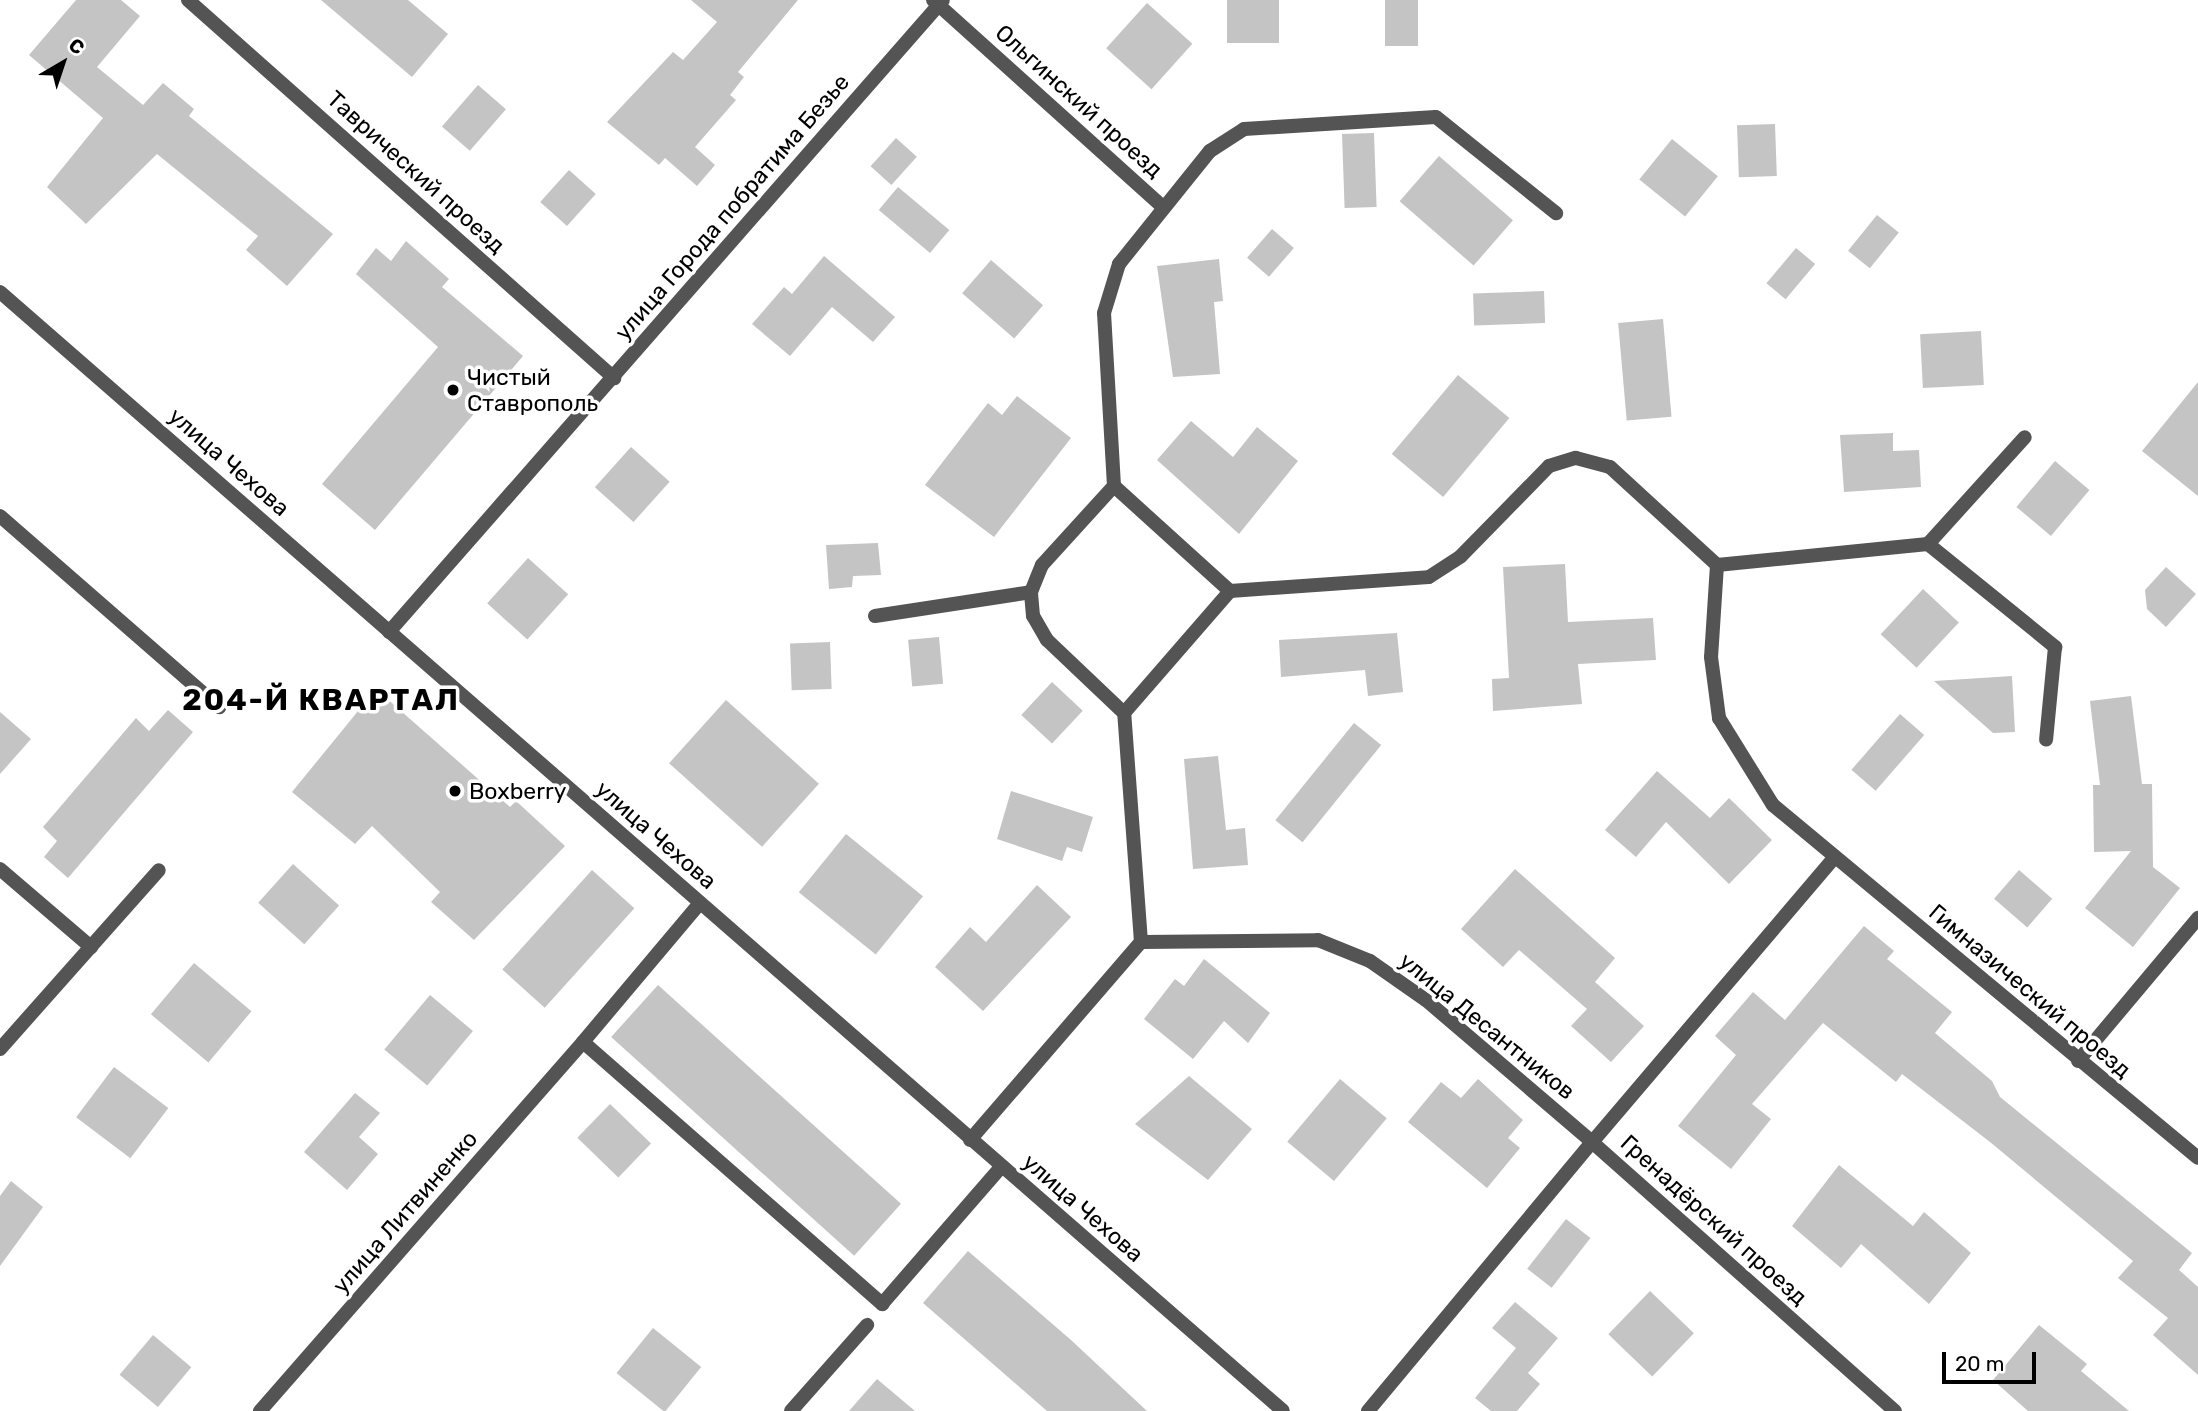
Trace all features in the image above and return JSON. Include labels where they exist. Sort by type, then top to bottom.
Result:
[{"type":"street","name":"Таврический проезд","points":[[188,0],[614,378]]},
{"type":"street","name":"улица Города побратима Безье","points":[[388,632],[614,378],[938,2]]},
{"type":"street","name":"Ольгинский проезд","points":[[938,2],[1163,207]]},
{"type":"street","points":[[970,1140],[1141,942],[1124,713],[1047,640],[1033,616],[1031,593],[1042,565],[1114,486],[1106,288],[1163,207],[1210,151],[1244,129],[1410,115],[1436,117],[1460,131],[1556,213]]},
{"type":"street","name":"улица Чехова","points":[[0,292],[1283,1411]]},
{"type":"street","points":[[1124,713],[1230,591],[1429,577],[1461,556],[1526,482],[1576,457],[1610,467],[1717,565],[1928,544],[2025,437]]},
{"type":"street","points":[[1114,486],[1230,591]]},
{"type":"street","points":[[0,516],[219,707]]},
{"type":"street","points":[[1928,544],[2055,647],[2046,740]]},
{"type":"street","points":[[1717,565],[1711,657],[1719,718],[1773,805],[1833,858]]},
{"type":"street","points":[[876,616],[1031,593]]},
{"type":"street","name":"Гимназический проезд","points":[[1833,858],[2198,1158]]},
{"type":"street","name":"Гренадёрский проезд","points":[[1833,858],[1592,1142],[1895,1411]]},
{"type":"street","points":[[0,869],[91,947]]},
{"type":"street","points":[[0,1049],[159,870]]},
{"type":"street","name":"улица Литвиненко","points":[[260,1411],[583,1042],[700,903]]},
{"type":"street","points":[[2078,1061],[2198,918]]},
{"type":"street","name":"улица Десантников","points":[[1141,942],[1318,940],[1370,961],[1426,1000],[1592,1142]]},
{"type":"street","points":[[583,1042],[882,1304],[1001,1167]]},
{"type":"street","points":[[1368,1411],[1592,1142]]},
{"type":"street","points":[[791,1411],[867,1325]]},
{"type":"building","points":[[76,0],[121,0],[140,16],[97,67],[143,105],[163,83],[194,109],[189,116],[333,234],[287,286],[246,250],[258,236],[157,154],[86,224],[47,187],[103,118],[29,55]]},
{"type":"building","points":[[321,0],[408,0],[448,34],[412,77]]},
{"type":"building","points":[[691,0],[798,0],[738,72],[744,77],[730,95],[736,100],[695,147],[715,165],[697,186],[665,158],[659,165],[607,122],[673,52],[683,60],[717,22]]},
{"type":"building","points":[[1227,0],[1279,0],[1279,43],[1227,43]]},
{"type":"building","points":[[1385,0],[1418,0],[1418,46],[1385,46]]},
{"type":"building","points":[[1147,3],[1192,44],[1152,89],[1106,48]]},
{"type":"building","points":[[478,85],[506,109],[470,151],[442,127]]},
{"type":"building","points":[[1775,124],[1777,176],[1739,177],[1737,125]]},
{"type":"building","points":[[1374,133],[1377,207],[1345,208],[1342,134]]},
{"type":"building","points":[[896,138],[917,157],[891,185],[871,166]]},
{"type":"building","points":[[1672,139],[1718,176],[1685,217],[1639,179]]},
{"type":"building","points":[[1439,156],[1513,220],[1474,266],[1400,201]]},
{"type":"building","points":[[569,170],[596,194],[567,226],[540,202]]},
{"type":"building","points":[[898,187],[949,230],[930,253],[879,210]]},
{"type":"building","points":[[1877,215],[1899,233],[1870,268],[1848,251]]},
{"type":"building","points":[[1272,229],[1294,248],[1269,277],[1247,258]]},
{"type":"building","points":[[406,241],[449,279],[442,287],[523,356],[375,530],[322,484],[438,347],[356,274],[376,248],[391,261]]},
{"type":"building","points":[[1796,248],[1815,264],[1786,299],[1766,283]]},
{"type":"building","points":[[824,256],[895,317],[873,342],[832,307],[790,356],[752,324],[784,287],[792,294]]},
{"type":"building","points":[[1219,259],[1223,301],[1214,302],[1220,374],[1173,377],[1157,266]]},
{"type":"building","points":[[991,260],[1043,305],[1014,338],[962,293]]},
{"type":"building","points":[[1544,291],[1545,323],[1474,325],[1473,293]]},
{"type":"building","points":[[1663,319],[1672,417],[1627,421],[1618,323]]},
{"type":"building","points":[[1981,331],[1984,385],[1923,388],[1920,334]]},
{"type":"building","points":[[1458,375],[1509,418],[1443,497],[1392,454]]},
{"type":"building","points":[[2198,382],[2198,496],[2142,451]]},
{"type":"building","points":[[1017,396],[1071,438],[994,537],[925,485],[988,403],[1002,415]]},
{"type":"building","points":[[1191,421],[1233,457],[1257,427],[1298,461],[1239,534],[1157,460]]},
{"type":"building","points":[[1893,433],[1893,451],[1919,450],[1921,487],[1844,492],[1840,435]]},
{"type":"building","points":[[631,447],[670,482],[634,522],[595,487]]},
{"type":"building","points":[[2055,461],[2089,490],[2051,536],[2016,507]]},
{"type":"building","points":[[878,543],[881,575],[853,576],[852,587],[829,589],[826,545]]},
{"type":"building","points":[[528,558],[568,594],[527,639],[487,603]]},
{"type":"building","points":[[1565,564],[1568,622],[1653,618],[1656,660],[1578,664],[1582,704],[1493,711],[1492,679],[1509,678],[1503,567]]},
{"type":"building","points":[[2166,567],[2196,594],[2166,627],[2147,609],[2145,590]]},
{"type":"building","points":[[1923,589],[1959,622],[1917,668],[1881,634]]},
{"type":"building","points":[[1397,633],[1403,692],[1368,696],[1365,670],[1281,677],[1279,640]]},
{"type":"building","points":[[939,637],[943,684],[912,687],[908,640]]},
{"type":"building","points":[[830,642],[832,689],[792,690],[790,643]]},
{"type":"building","points":[[2012,676],[2015,732],[1993,733],[1934,681]]},
{"type":"building","points":[[1052,682],[1083,711],[1052,744],[1021,715]]},
{"type":"building","points":[[376,689],[510,807],[516,801],[565,846],[474,940],[431,902],[440,892],[372,826],[355,844],[292,792]]},
{"type":"building","points":[[2131,696],[2142,784],[2152,784],[2153,867],[2180,888],[2133,947],[2085,908],[2131,851],[2094,852],[2093,785],[2100,785],[2090,701]]},
{"type":"building","points":[[726,700],[819,784],[762,847],[669,763]]},
{"type":"building","points":[[168,710],[193,732],[68,878],[44,857],[57,841],[43,827],[136,718],[149,731]]},
{"type":"building","points":[[0,712],[31,739],[0,774]]},
{"type":"building","points":[[1900,714],[1924,735],[1876,791],[1851,770]]},
{"type":"building","points":[[1354,723],[1381,745],[1303,842],[1275,820]]},
{"type":"building","points":[[1218,756],[1226,830],[1245,828],[1248,865],[1193,869],[1184,759]]},
{"type":"building","points":[[1657,771],[1710,818],[1729,798],[1772,840],[1729,884],[1666,822],[1636,857],[1605,830]]},
{"type":"building","points":[[1011,791],[1093,817],[1082,852],[1067,847],[1062,861],[997,839]]},
{"type":"building","points":[[846,834],[923,896],[876,955],[799,892]]},
{"type":"building","points":[[293,864],[339,905],[304,944],[258,903]]},
{"type":"building","points":[[1515,869],[1615,958],[1595,982],[1644,1026],[1611,1062],[1571,1026],[1587,1009],[1519,950],[1503,967],[1461,929]]},
{"type":"building","points":[[592,870],[634,908],[545,1008],[502,970]]},
{"type":"building","points":[[2019,870],[2052,899],[2027,928],[1994,899]]},
{"type":"building","points":[[1037,885],[1071,917],[983,1011],[935,967],[970,927],[986,942]]},
{"type":"building","points":[[1864,926],[1894,951],[1887,959],[1952,1012],[1935,1033],[1992,1081],[2000,1097],[2192,1253],[2179,1270],[2198,1287],[2198,1375],[2153,1335],[2168,1318],[2118,1278],[2133,1261],[1990,1142],[1902,1074],[1896,1082],[1823,1023],[1752,1104],[1771,1119],[1731,1169],[1678,1126],[1736,1055],[1715,1036],[1753,992],[1785,1020]]},
{"type":"building","points":[[1204,959],[1270,1013],[1248,1043],[1224,1021],[1193,1059],[1144,1019],[1175,979],[1184,986]]},
{"type":"building","points":[[194,963],[251,1011],[208,1063],[151,1014]]},
{"type":"building","points":[[658,985],[901,1204],[854,1256],[611,1037]]},
{"type":"building","points":[[430,995],[473,1031],[427,1085],[384,1049]]},
{"type":"building","points":[[114,1067],[168,1108],[130,1158],[76,1117]]},
{"type":"building","points":[[1189,1076],[1252,1129],[1208,1180],[1135,1124]]},
{"type":"building","points":[[1340,1079],[1387,1118],[1334,1181],[1287,1142]]},
{"type":"building","points":[[1478,1079],[1523,1120],[1508,1138],[1520,1148],[1487,1188],[1408,1122],[1441,1082],[1461,1098]]},
{"type":"building","points":[[355,1093],[380,1113],[359,1137],[378,1154],[347,1190],[304,1152]]},
{"type":"building","points":[[610,1104],[651,1144],[618,1177],[577,1138]]},
{"type":"building","points":[[1839,1165],[1913,1226],[1924,1212],[1971,1253],[1929,1304],[1861,1244],[1841,1268],[1792,1226]]},
{"type":"building","points":[[11,1181],[43,1207],[0,1266],[0,1196]]},
{"type":"building","points":[[1566,1219],[1590,1238],[1552,1288],[1527,1269]]},
{"type":"building","points":[[968,1251],[1071,1340],[1147,1411],[1047,1411],[923,1303]]},
{"type":"building","points":[[1650,1291],[1694,1333],[1652,1377],[1608,1334]]},
{"type":"building","points":[[1515,1302],[1558,1338],[1528,1373],[1540,1384],[1517,1411],[1491,1411],[1475,1398],[1516,1348],[1492,1328]]},
{"type":"building","points":[[2039,1325],[2087,1364],[2081,1371],[2129,1411],[2028,1411],[1993,1380]]},
{"type":"building","points":[[653,1328],[701,1367],[666,1411],[616,1373]]},
{"type":"building","points":[[153,1335],[191,1367],[158,1407],[120,1375]]},
{"type":"building","points":[[877,1379],[915,1411],[849,1411]]},
{"type":"place","name":"Чистый Ставрополь","points":[[453,390]]},
{"type":"place","name":"Boxberry","points":[[455,791]]},
{"type":"district","name":"204-Й КВАРТАЛ","points":[[321,700]]}]
